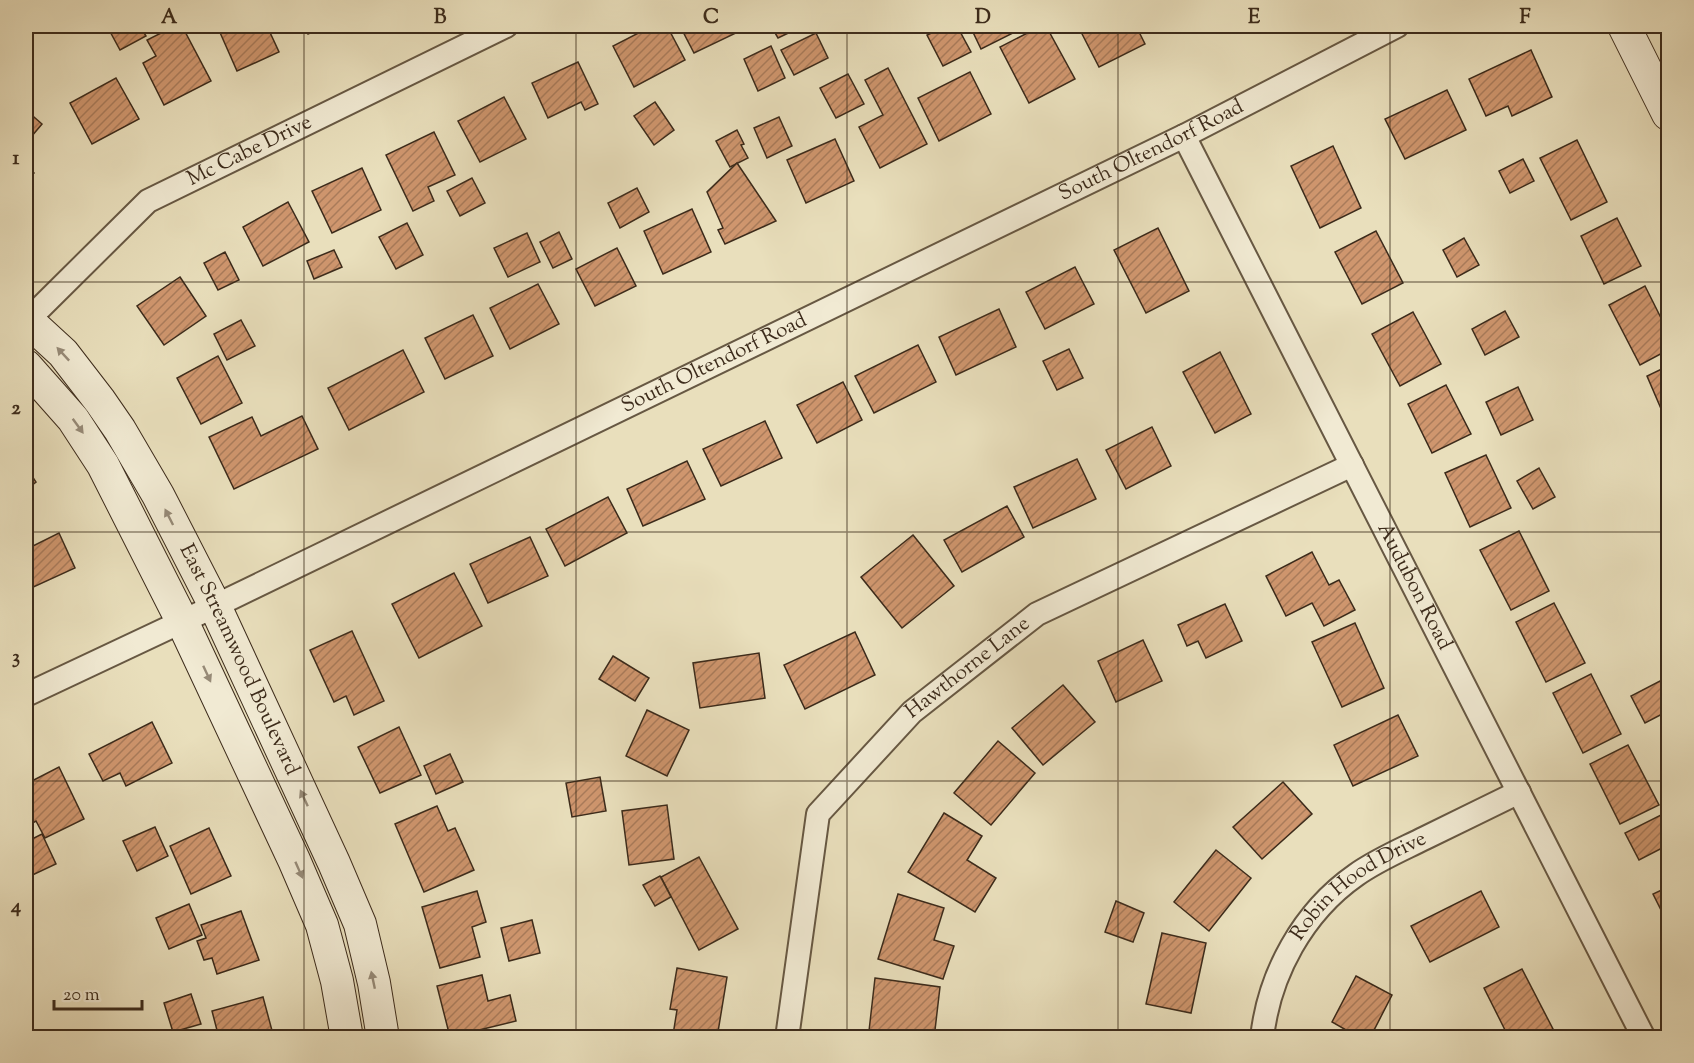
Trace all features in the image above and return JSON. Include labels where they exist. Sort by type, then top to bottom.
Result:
[{"type":"street","name":"Mc Cabe Drive","points":[[26,320],[148,201],[506,26]]},
{"type":"street","name":"South Oltendorf Road","points":[[26,695],[215,606],[1184,136],[1397,26]]},
{"type":"street","points":[[1624,26],[1668,114]]},
{"type":"street","name":"Audubon Road","points":[[1184,136],[1644,1038]]},
{"type":"street","name":"East Streamwood Boulevard","points":[[26,320],[63,353],[120,430],[158,495],[215,606],[360,924],[374,983],[383,1038]]},
{"type":"street","name":"East Streamwood Boulevard","points":[[26,366],[73,419],[103,465],[182,621],[322,925],[337,981],[347,1038]]},
{"type":"street","name":"Hawthorne Lane","points":[[787,1038],[818,814],[912,712],[1037,614],[1352,465]]},
{"type":"street","name":"Robin Hood Drive","points":[[1262,1038],[1264,1015],[1272,986],[1282,963],[1301,932],[1326,902],[1354,876],[1382,859],[1519,792]]},
{"type":"building","points":[[107,26],[140,26],[146,36],[120,50]]},
{"type":"building","points":[[175,26],[182,26],[211,81],[164,105],[143,63],[156,56],[147,40]]},
{"type":"building","points":[[267,26],[279,52],[237,71],[218,28]]},
{"type":"building","points":[[304,26],[326,26],[308,34]]},
{"type":"building","points":[[652,26],[667,26],[685,60],[634,87],[613,46]]},
{"type":"building","points":[[680,26],[733,26],[736,33],[694,53]]},
{"type":"building","points":[[771,26],[803,26],[778,38]]},
{"type":"building","points":[[947,26],[957,26],[971,52],[943,66],[927,35]]},
{"type":"building","points":[[970,26],[1009,26],[1013,33],[981,49]]},
{"type":"building","points":[[1041,26],[1046,26],[1075,79],[1029,103],[1000,47]]},
{"type":"building","points":[[1078,26],[1136,26],[1145,44],[1099,67]]},
{"type":"building","points":[[816,33],[828,58],[794,75],[781,50]]},
{"type":"building","points":[[771,46],[785,78],[758,91],[744,59]]},
{"type":"building","points":[[1531,50],[1552,97],[1512,116],[1508,106],[1486,116],[1469,79]]},
{"type":"building","points":[[578,62],[598,104],[585,110],[581,102],[548,118],[532,83]]},
{"type":"building","points":[[888,68],[927,144],[880,168],[859,127],[883,115],[865,80]]},
{"type":"building","points":[[970,72],[991,114],[939,141],[918,98]]},
{"type":"building","points":[[848,74],[864,104],[836,118],[820,88]]},
{"type":"building","points":[[116,78],[139,119],[92,144],[70,103]]},
{"type":"building","points":[[1447,90],[1466,130],[1405,159],[1385,119]]},
{"type":"building","points":[[504,97],[526,139],[480,162],[458,121]]},
{"type":"building","points":[[655,102],[674,130],[654,145],[634,116]]},
{"type":"building","points":[[26,110],[42,124],[26,143]]},
{"type":"building","points":[[779,117],[792,146],[767,158],[754,128]]},
{"type":"building","points":[[737,130],[748,158],[730,167],[716,141]]},
{"type":"building","points":[[434,132],[455,175],[428,187],[434,201],[413,211],[386,155]]},
{"type":"building","points":[[835,139],[854,181],[806,203],[787,160]]},
{"type":"building","points":[[1577,140],[1607,202],[1571,220],[1540,158]]},
{"type":"building","points":[[1333,146],[1361,208],[1320,228],[1291,166]]},
{"type":"building","points":[[1523,159],[1534,181],[1510,193],[1499,171]]},
{"type":"building","points":[[737,163],[776,221],[725,244],[718,230],[723,228],[707,192]]},
{"type":"building","points":[[26,165],[34,173],[26,181]]},
{"type":"building","points":[[362,168],[381,210],[332,233],[312,191]]},
{"type":"building","points":[[472,178],[485,203],[460,216],[447,191]]},
{"type":"building","points":[[637,188],[649,212],[620,228],[608,203]]},
{"type":"building","points":[[288,202],[309,242],[263,266],[243,227]]},
{"type":"building","points":[[692,209],[711,252],[663,274],[644,231]]},
{"type":"building","points":[[1617,218],[1641,266],[1604,284],[1581,236]]},
{"type":"building","points":[[407,223],[423,255],[396,269],[379,237]]},
{"type":"building","points":[[1158,228],[1189,291],[1146,313],[1114,250]]},
{"type":"building","points":[[1376,231],[1403,283],[1362,304],[1335,252]]},
{"type":"building","points":[[559,232],[572,259],[553,268],[540,242]]},
{"type":"building","points":[[527,233],[540,262],[508,277],[494,248]]},
{"type":"building","points":[[1464,238],[1479,265],[1457,277],[1443,250]]},
{"type":"building","points":[[617,248],[636,286],[595,306],[576,269]]},
{"type":"building","points":[[334,250],[342,267],[314,279],[307,261]]},
{"type":"building","points":[[225,252],[239,280],[218,290],[204,263]]},
{"type":"building","points":[[1075,267],[1094,304],[1045,329],[1026,292]]},
{"type":"building","points":[[180,277],[206,316],[164,345],[137,306]]},
{"type":"building","points":[[538,284],[559,324],[510,349],[490,308]]},
{"type":"building","points":[[1645,286],[1668,332],[1668,350],[1640,365],[1609,305]]},
{"type":"building","points":[[999,309],[1016,347],[956,375],[939,337]]},
{"type":"building","points":[[1505,311],[1519,337],[1485,355],[1472,329]]},
{"type":"building","points":[[1413,312],[1441,364],[1400,386],[1372,334]]},
{"type":"building","points":[[473,315],[493,356],[445,379],[425,338]]},
{"type":"building","points":[[241,320],[255,346],[227,360],[214,334]]},
{"type":"building","points":[[918,345],[936,382],[874,413],[855,376]]},
{"type":"building","points":[[1069,349],[1083,378],[1057,390],[1043,361]]},
{"type":"building","points":[[403,350],[424,392],[349,430],[328,388]]},
{"type":"building","points":[[1220,352],[1251,414],[1215,433],[1183,372]]},
{"type":"building","points":[[218,356],[242,403],[201,424],[177,378]]},
{"type":"building","points":[[1668,366],[1668,425],[1647,376]]},
{"type":"building","points":[[843,382],[862,420],[817,443],[797,405]]},
{"type":"building","points":[[1446,385],[1471,434],[1432,453],[1408,404]]},
{"type":"building","points":[[1518,387],[1533,420],[1501,435],[1486,402]]},
{"type":"building","points":[[302,416],[318,449],[234,489],[209,437],[252,417],[261,436]]},
{"type":"building","points":[[765,421],[782,458],[721,486],[703,449]]},
{"type":"building","points":[[1152,427],[1171,466],[1126,489],[1106,450]]},
{"type":"building","points":[[1486,455],[1511,508],[1470,527],[1445,473]]},
{"type":"building","points":[[1077,459],[1096,499],[1033,528],[1014,487]]},
{"type":"building","points":[[687,461],[705,499],[643,526],[627,489]]},
{"type":"building","points":[[26,467],[36,482],[26,490]]},
{"type":"building","points":[[1539,468],[1555,497],[1533,509],[1517,481]]},
{"type":"building","points":[[608,497],[627,533],[565,566],[546,529]]},
{"type":"building","points":[[1007,506],[1024,537],[962,572],[944,540]]},
{"type":"building","points":[[1519,531],[1549,591],[1511,610],[1480,550]]},
{"type":"building","points":[[59,533],[75,568],[29,589],[26,581],[26,535],[33,546]]},
{"type":"building","points":[[913,535],[954,586],[902,628],[861,577]]},
{"type":"building","points":[[530,537],[548,576],[488,603],[470,564]]},
{"type":"building","points":[[1312,552],[1329,585],[1339,580],[1355,610],[1324,626],[1312,603],[1286,616],[1266,576]]},
{"type":"building","points":[[454,573],[482,626],[419,658],[392,604]]},
{"type":"building","points":[[1554,603],[1585,663],[1546,682],[1516,622]]},
{"type":"building","points":[[1225,604],[1242,641],[1206,658],[1198,641],[1187,646],[1178,625]]},
{"type":"building","points":[[1355,623],[1384,688],[1342,707],[1312,642]]},
{"type":"building","points":[[352,631],[384,701],[354,715],[346,696],[334,702],[310,650]]},
{"type":"building","points":[[855,632],[875,675],[805,709],[784,665]]},
{"type":"building","points":[[1143,640],[1162,681],[1116,702],[1098,661]]},
{"type":"building","points":[[759,653],[765,698],[700,708],[693,663]]},
{"type":"building","points":[[613,656],[649,678],[635,701],[599,679]]},
{"type":"building","points":[[1591,674],[1621,734],[1583,753],[1553,693]]},
{"type":"building","points":[[1660,681],[1668,698],[1668,711],[1645,723],[1631,696]]},
{"type":"building","points":[[1063,685],[1095,722],[1043,765],[1012,728]]},
{"type":"building","points":[[647,710],[689,730],[667,776],[626,756]]},
{"type":"building","points":[[1398,715],[1418,756],[1353,786],[1334,745]]},
{"type":"building","points":[[152,722],[172,763],[126,786],[120,773],[103,781],[89,754]]},
{"type":"building","points":[[399,727],[421,775],[380,793],[358,747]]},
{"type":"building","points":[[998,741],[1035,773],[991,825],[954,793]]},
{"type":"building","points":[[1628,745],[1659,805],[1620,824],[1590,764]]},
{"type":"building","points":[[450,754],[463,782],[436,794],[424,766]]},
{"type":"building","points":[[59,767],[84,819],[45,838],[36,821],[31,824],[26,812],[26,784]]},
{"type":"building","points":[[600,777],[606,811],[572,817],[566,783]]},
{"type":"building","points":[[1283,782],[1312,814],[1262,859],[1233,827]]},
{"type":"building","points":[[667,805],[674,859],[629,865],[622,811]]},
{"type":"building","points":[[437,806],[448,831],[455,828],[474,870],[424,892],[395,824]]},
{"type":"building","points":[[944,813],[982,836],[967,860],[996,878],[975,912],[908,872]]},
{"type":"building","points":[[1661,815],[1668,830],[1668,845],[1639,860],[1625,833]]},
{"type":"building","points":[[155,827],[168,856],[137,871],[123,841]]},
{"type":"building","points":[[209,828],[231,876],[191,894],[170,846]]},
{"type":"building","points":[[42,834],[56,864],[26,878],[26,842]]},
{"type":"building","points":[[1216,850],[1251,878],[1209,931],[1174,902]]},
{"type":"building","points":[[699,857],[738,929],[699,950],[661,877]]},
{"type":"building","points":[[660,876],[671,897],[655,906],[643,885]]},
{"type":"building","points":[[1668,887],[1668,924],[1653,894]]},
{"type":"building","points":[[477,891],[486,922],[472,927],[480,957],[440,968],[422,907]]},
{"type":"building","points":[[1481,891],[1499,927],[1430,962],[1411,926]]},
{"type":"building","points":[[898,894],[944,908],[934,940],[954,946],[943,979],[878,959]]},
{"type":"building","points":[[1116,901],[1144,913],[1133,942],[1105,932]]},
{"type":"building","points":[[189,904],[202,935],[169,949],[156,918]]},
{"type":"building","points":[[241,911],[259,960],[217,974],[212,958],[204,960],[197,941],[206,938],[201,925]]},
{"type":"building","points":[[532,920],[540,953],[509,961],[501,928]]},
{"type":"building","points":[[1162,933],[1206,943],[1191,1013],[1146,1004]]},
{"type":"building","points":[[677,968],[727,977],[717,1038],[689,1038],[673,1035],[677,1010],[670,1009]]},
{"type":"building","points":[[1522,969],[1553,1029],[1535,1038],[1509,1038],[1484,988]]},
{"type":"building","points":[[482,975],[488,1001],[510,995],[516,1021],[450,1037],[437,986]]},
{"type":"building","points":[[1356,976],[1392,995],[1370,1038],[1360,1038],[1332,1022]]},
{"type":"building","points":[[875,978],[940,987],[935,1030],[949,1032],[948,1038],[919,1038],[869,1031]]},
{"type":"building","points":[[191,994],[201,1024],[173,1032],[164,1003]]},
{"type":"building","points":[[263,997],[274,1038],[219,1038],[212,1011]]}]
